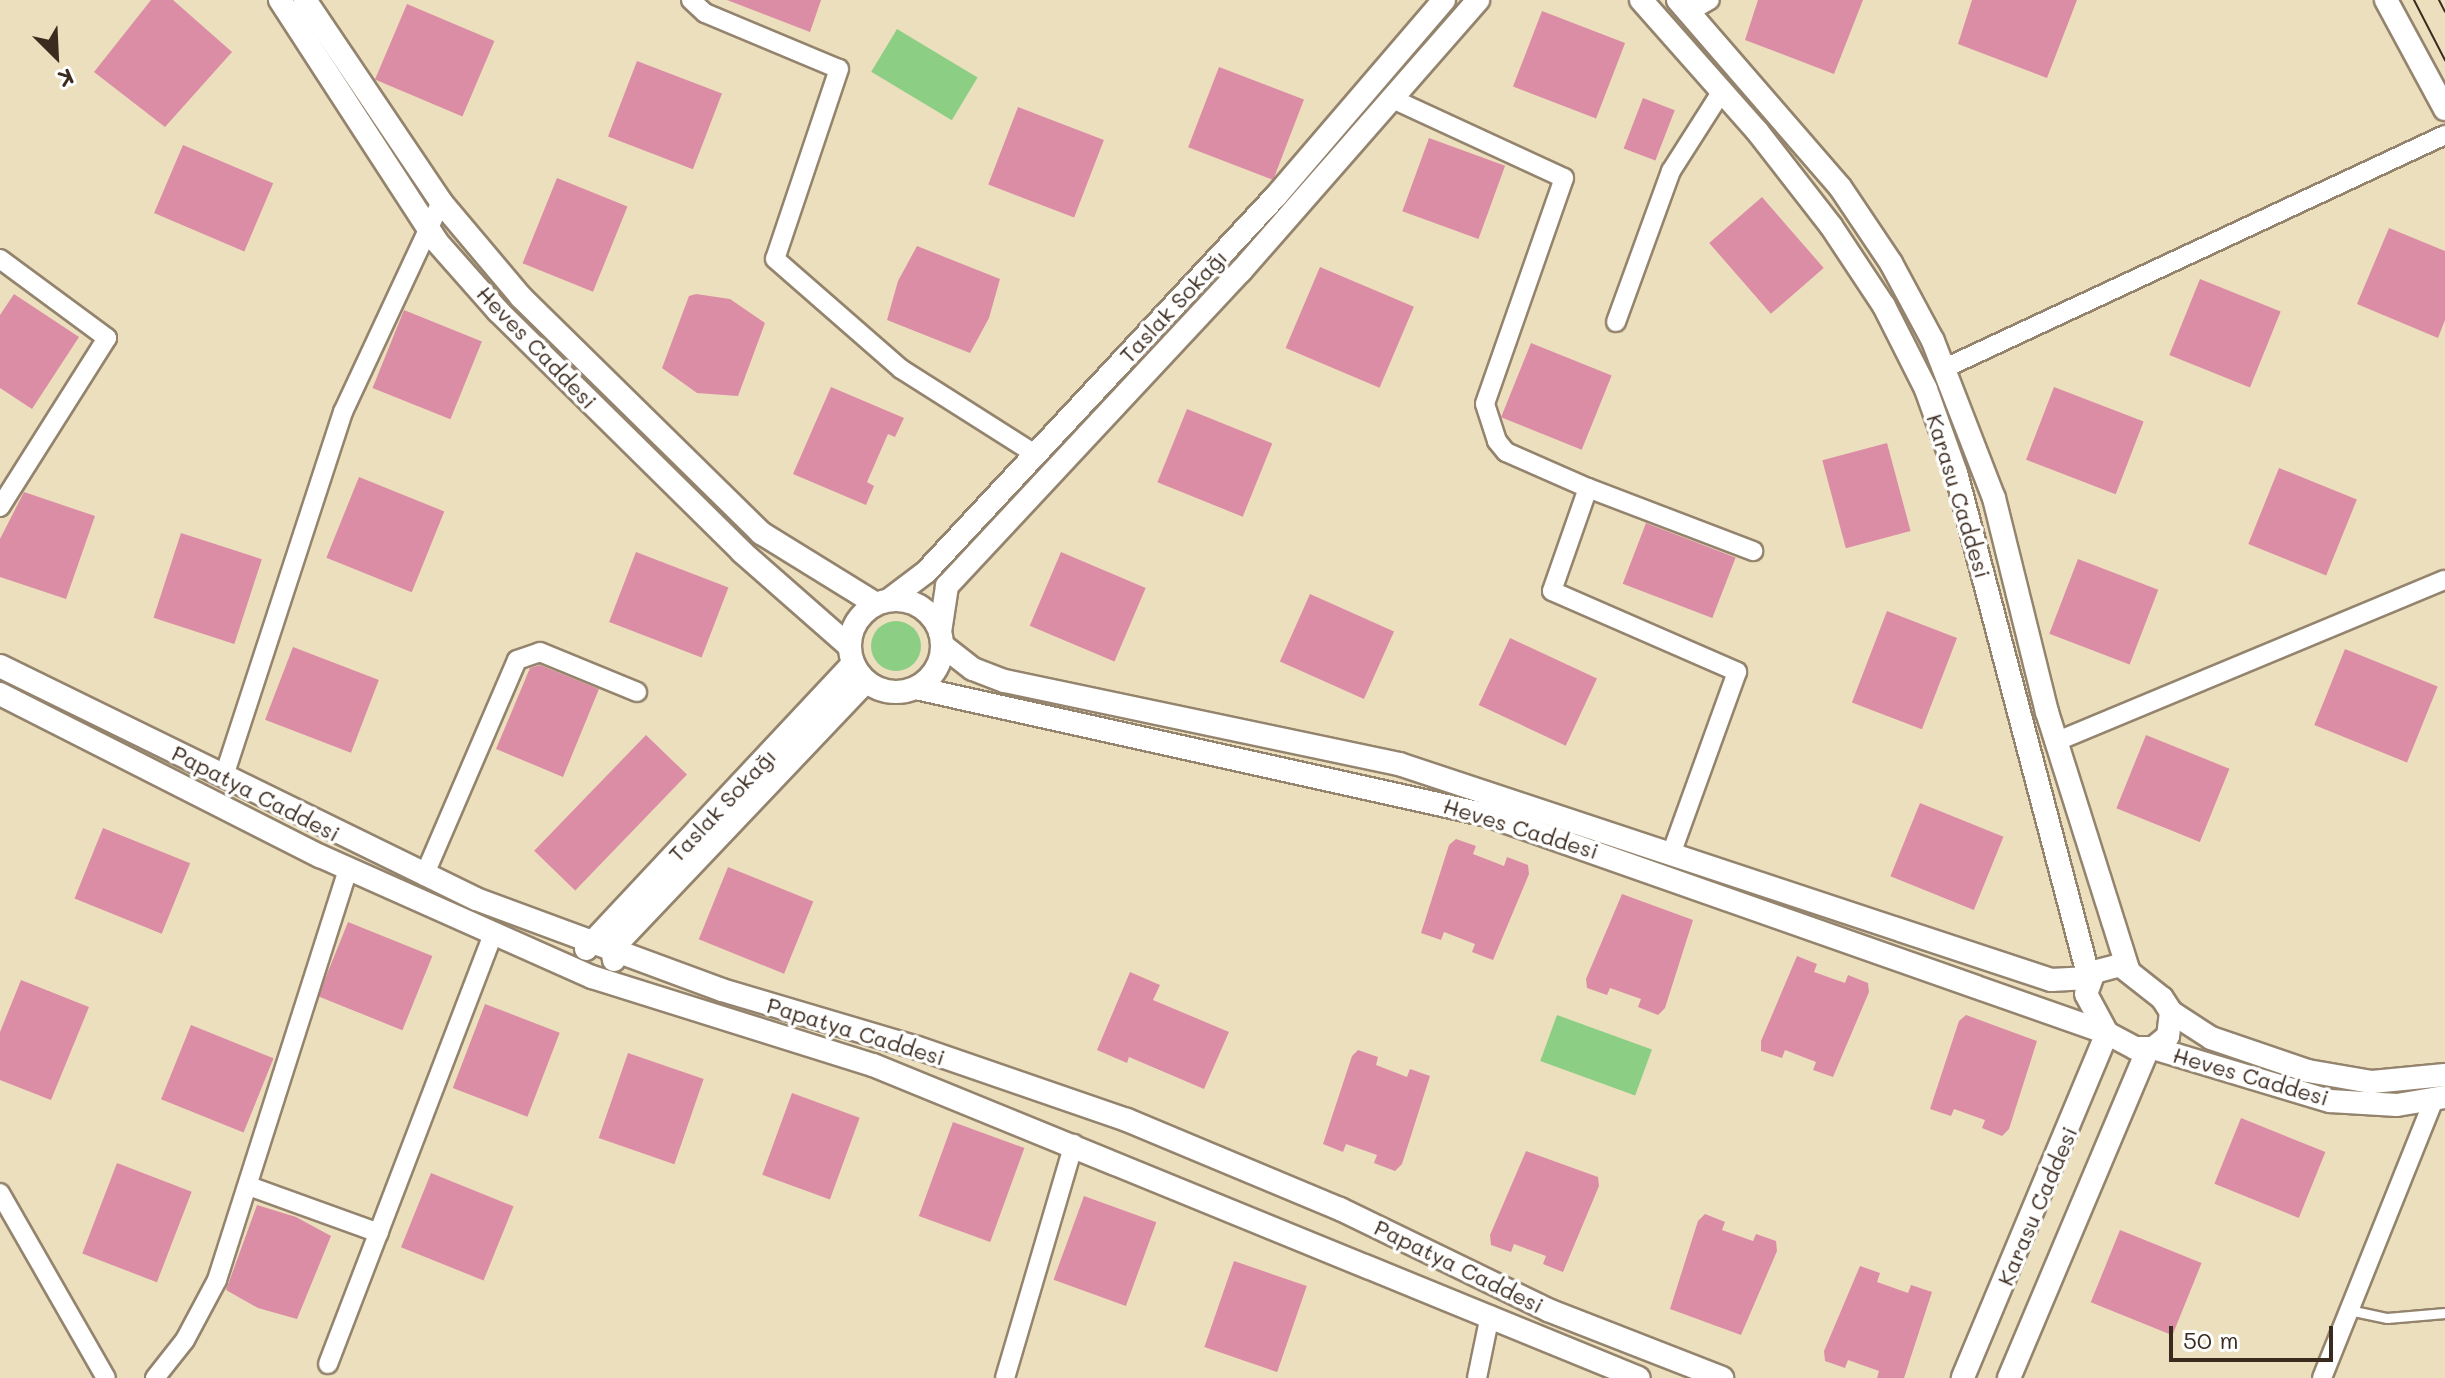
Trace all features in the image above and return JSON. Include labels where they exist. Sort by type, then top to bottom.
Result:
[{"type":"street","name":"Heves Caddesi","points":[[280,0],[429,229],[498,311],[856,664]]},
{"type":"street","name":"Heves Caddesi","points":[[305,0],[441,202],[521,297],[761,533],[882,602]]},
{"type":"street","points":[[691,0],[705,13],[839,69],[775,259],[901,369],[1035,454]]},
{"type":"street","name":"Taslak Sokağı","points":[[882,602],[926,572],[1276,196],[1444,0]]},
{"type":"street","name":"Taslak Sokağı","points":[[941,639],[947,586],[1395,100],[1478,0]]},
{"type":"street","name":"Karasu Caddesi","points":[[1641,0],[1722,91],[1852,255],[1926,389],[1956,473],[2089,978]]},
{"type":"street","points":[[1683,6],[1710,0]]},
{"type":"street","points":[[2386,0],[2445,109]]},
{"type":"street","name":"Karasu Caddesi","points":[[1683,6],[1840,187],[1891,263],[1945,368],[2015,568],[2055,742],[2128,969]]},
{"type":"street","points":[[1616,322],[1671,171],[1722,91]]},
{"type":"street","points":[[1395,100],[1564,178],[1485,404],[1490,429],[1506,452],[1588,488],[1753,551]]},
{"type":"street","points":[[1945,368],[2445,135]]},
{"type":"street","points":[[224,776],[343,412],[441,202]]},
{"type":"street","points":[[0,259],[107,338],[0,507]]},
{"type":"street","points":[[1588,488],[1552,591],[1737,672],[1672,852]]},
{"type":"street","points":[[2055,742],[2445,580]]},
{"type":"street","points":[[882,602],[926,610],[941,639],[935,671],[916,688],[890,692],[856,664],[857,621],[882,602]]},
{"type":"street","name":"Heves Caddesi","points":[[941,639],[973,669],[1005,681],[1399,764],[2051,980],[2089,978]]},
{"type":"street","points":[[424,876],[517,660],[540,652],[637,692]]},
{"type":"street","name":"Taslak Sokağı","points":[[589,975],[612,970],[602,947],[856,664]]},
{"type":"street","name":"Papatya Caddesi","points":[[0,666],[424,876],[602,947],[1127,1120],[1340,1209],[1548,1310],[1722,1378]]},
{"type":"street","name":"Heves Caddesi","points":[[916,688],[1487,815],[2107,1033]]},
{"type":"street","name":"Papatya Caddesi","points":[[0,694],[348,869],[493,935],[589,975],[873,1065],[1074,1144],[1639,1378]]},
{"type":"street","points":[[155,1378],[203,1311],[249,1186],[348,869]]},
{"type":"street","points":[[328,1364],[493,935]]},
{"type":"street","points":[[2111,964],[2128,969],[2171,1012],[2168,1036],[2150,1048],[2135,1048],[2107,1033],[2086,994],[2089,978],[2111,964]]},
{"type":"street","name":"Heves Caddesi","points":[[2171,1012],[2211,1038],[2308,1071],[2372,1082],[2445,1075]]},
{"type":"street","name":"Karasu Caddesi","points":[[1963,1378],[2107,1033]]},
{"type":"street","name":"Heves Caddesi","points":[[2150,1048],[2330,1101],[2375,1106],[2439,1098]]},
{"type":"street","name":"Karasu Caddesi","points":[[2009,1378],[2150,1048]]},
{"type":"street","points":[[2322,1378],[2439,1098]]},
{"type":"street","points":[[1005,1378],[1074,1144]]},
{"type":"street","points":[[249,1186],[379,1233]]},
{"type":"street","points":[[0,1193],[106,1378]]},
{"type":"street","points":[[1477,1378],[1490,1315]]},
{"type":"lane","points":[[2349,1310],[2387,1318],[2445,1313]]},
{"type":"green space","points":[[897,29],[978,77],[952,120],[871,72]]},
{"type":"green space","points":[[896,621],[914,628],[921,646],[914,664],[896,671],[878,664],[871,646],[878,628]]},
{"type":"green space","points":[[1557,1015],[1652,1050],[1635,1096],[1540,1061]]},
{"type":"building","points":[[151,0],[173,0],[232,52],[165,127],[94,72]]},
{"type":"building","points":[[727,0],[821,0],[810,32]]},
{"type":"building","points":[[1758,0],[1863,0],[1834,74],[1745,40]]},
{"type":"building","points":[[1972,0],[2077,0],[2047,78],[1958,44]]},
{"type":"building","points":[[407,4],[494,41],[462,117],[375,79]]},
{"type":"building","points":[[1542,11],[1625,43],[1596,119],[1513,87]]},
{"type":"building","points":[[637,61],[722,94],[693,169],[608,137]]},
{"type":"building","points":[[1219,67],[1304,100],[1273,180],[1188,147]]},
{"type":"building","points":[[1643,98],[1675,110],[1655,161],[1624,148]]},
{"type":"building","points":[[1018,107],[1104,140],[1074,217],[988,184]]},
{"type":"building","points":[[1429,138],[1505,166],[1478,239],[1402,211]]},
{"type":"building","points":[[183,145],[273,183],[244,251],[154,213]]},
{"type":"building","points":[[557,178],[627,206],[593,292],[523,263]]},
{"type":"building","points":[[1762,197],[1824,268],[1771,314],[1709,243]]},
{"type":"building","points":[[2389,228],[2445,251],[2445,320],[2438,338],[2357,304]]},
{"type":"building","points":[[917,246],[1000,279],[989,318],[970,353],[887,320],[898,281]]},
{"type":"building","points":[[1320,267],[1414,307],[1380,388],[1286,348]]},
{"type":"building","points":[[2200,279],[2281,312],[2250,388],[2169,355]]},
{"type":"building","points":[[14,294],[79,337],[32,409],[0,388],[0,315]]},
{"type":"building","points":[[696,294],[730,299],[765,323],[738,396],[697,393],[662,368],[689,296]]},
{"type":"building","points":[[404,310],[482,341],[450,419],[373,388]]},
{"type":"building","points":[[1531,343],[1612,376],[1582,450],[1501,417]]},
{"type":"building","points":[[831,387],[904,418],[895,437],[888,434],[867,482],[874,486],[866,505],[793,474]]},
{"type":"building","points":[[2054,387],[2144,421],[2116,494],[2026,460]]},
{"type":"building","points":[[1187,409],[1272,443],[1243,517],[1157,482]]},
{"type":"building","points":[[1887,443],[1911,531],[1846,548],[1822,460]]},
{"type":"building","points":[[2279,468],[2357,499],[2326,575],[2248,544]]},
{"type":"building","points":[[359,477],[444,511],[412,592],[326,558]]},
{"type":"building","points":[[24,492],[95,516],[66,599],[0,577],[0,539]]},
{"type":"building","points":[[1646,523],[1736,557],[1712,618],[1623,584]]},
{"type":"building","points":[[181,533],[262,559],[234,644],[153,618]]},
{"type":"building","points":[[636,552],[728,587],[702,657],[609,622]]},
{"type":"building","points":[[1061,552],[1146,588],[1114,662],[1030,626]]},
{"type":"building","points":[[2078,559],[2158,590],[2130,665],[2049,634]]},
{"type":"building","points":[[1310,594],[1394,631],[1364,699],[1280,662]]},
{"type":"building","points":[[1887,611],[1957,638],[1922,729],[1852,702]]},
{"type":"building","points":[[1510,638],[1597,679],[1566,746],[1479,705]]},
{"type":"building","points":[[293,647],[379,680],[351,753],[265,720]]},
{"type":"building","points":[[2345,649],[2438,686],[2407,762],[2314,725]]},
{"type":"building","points":[[540,665],[599,689],[563,777],[496,749],[530,668]]},
{"type":"building","points":[[646,735],[687,775],[575,890],[534,851]]},
{"type":"building","points":[[2146,735],[2229,769],[2200,842],[2116,808]]},
{"type":"building","points":[[1920,803],[2003,837],[1974,910],[1890,876]]},
{"type":"building","points":[[103,828],[190,863],[162,934],[75,898]]},
{"type":"building","points":[[1456,839],[1476,846],[1473,854],[1504,866],[1507,857],[1528,865],[1529,874],[1493,960],[1472,952],[1475,944],[1444,932],[1441,940],[1421,933],[1449,845]]},
{"type":"building","points":[[728,867],[813,901],[784,974],[699,939]]},
{"type":"building","points":[[1622,894],[1693,920],[1665,1008],[1658,1015],[1638,1007],[1641,999],[1610,988],[1607,995],[1587,988],[1586,979]]},
{"type":"building","points":[[348,922],[432,956],[402,1030],[318,996]]},
{"type":"building","points":[[1797,956],[1817,964],[1814,972],[1845,983],[1848,975],[1868,983],[1869,992],[1833,1077],[1813,1070],[1816,1062],[1785,1050],[1782,1058],[1761,1051],[1761,1041]]},
{"type":"building","points":[[1130,972],[1160,985],[1153,1000],[1229,1032],[1204,1089],[1129,1057],[1127,1063],[1097,1050]]},
{"type":"building","points":[[21,980],[89,1007],[51,1100],[0,1080],[0,1032]]},
{"type":"building","points":[[485,1004],[560,1033],[527,1117],[453,1088]]},
{"type":"building","points":[[1966,1015],[2037,1041],[2009,1129],[2002,1136],[1982,1128],[1985,1120],[1954,1109],[1951,1116],[1930,1109],[1959,1021]]},
{"type":"building","points":[[191,1025],[274,1058],[244,1133],[161,1099]]},
{"type":"building","points":[[1358,1050],[1378,1057],[1376,1065],[1407,1077],[1410,1069],[1430,1076],[1402,1164],[1395,1171],[1374,1163],[1377,1155],[1346,1144],[1343,1152],[1323,1144],[1352,1056]]},
{"type":"building","points":[[628,1053],[704,1079],[674,1164],[599,1138]]},
{"type":"building","points":[[792,1093],[860,1118],[830,1199],[762,1175]]},
{"type":"building","points":[[2241,1118],[2325,1152],[2299,1218],[2214,1184]]},
{"type":"building","points":[[953,1122],[1024,1148],[990,1242],[919,1216]]},
{"type":"building","points":[[1526,1151],[1598,1177],[1599,1186],[1563,1272],[1543,1264],[1546,1256],[1514,1244],[1511,1252],[1491,1245],[1490,1235]]},
{"type":"building","points":[[117,1163],[192,1192],[157,1282],[82,1254]]},
{"type":"building","points":[[431,1173],[514,1206],[484,1281],[401,1247]]},
{"type":"building","points":[[1084,1196],[1156,1222],[1126,1306],[1054,1280]]},
{"type":"building","points":[[257,1205],[296,1217],[331,1236],[297,1319],[258,1308],[226,1290]]},
{"type":"building","points":[[1705,1214],[1725,1222],[1722,1230],[1753,1241],[1756,1234],[1776,1241],[1777,1251],[1741,1335],[1670,1309],[1698,1221]]},
{"type":"building","points":[[2120,1230],[2202,1263],[2172,1335],[2091,1302]]},
{"type":"building","points":[[1234,1261],[1307,1286],[1277,1372],[1204,1347]]},
{"type":"building","points":[[1860,1266],[1880,1273],[1877,1282],[1908,1293],[1911,1285],[1932,1292],[1904,1378],[1877,1378],[1879,1371],[1848,1360],[1845,1368],[1825,1361],[1824,1351]]},
{"type":"tram line","points":[[2414,0],[2445,60]]},
{"type":"tram line","points":[[2439,0],[2445,12]]}]
